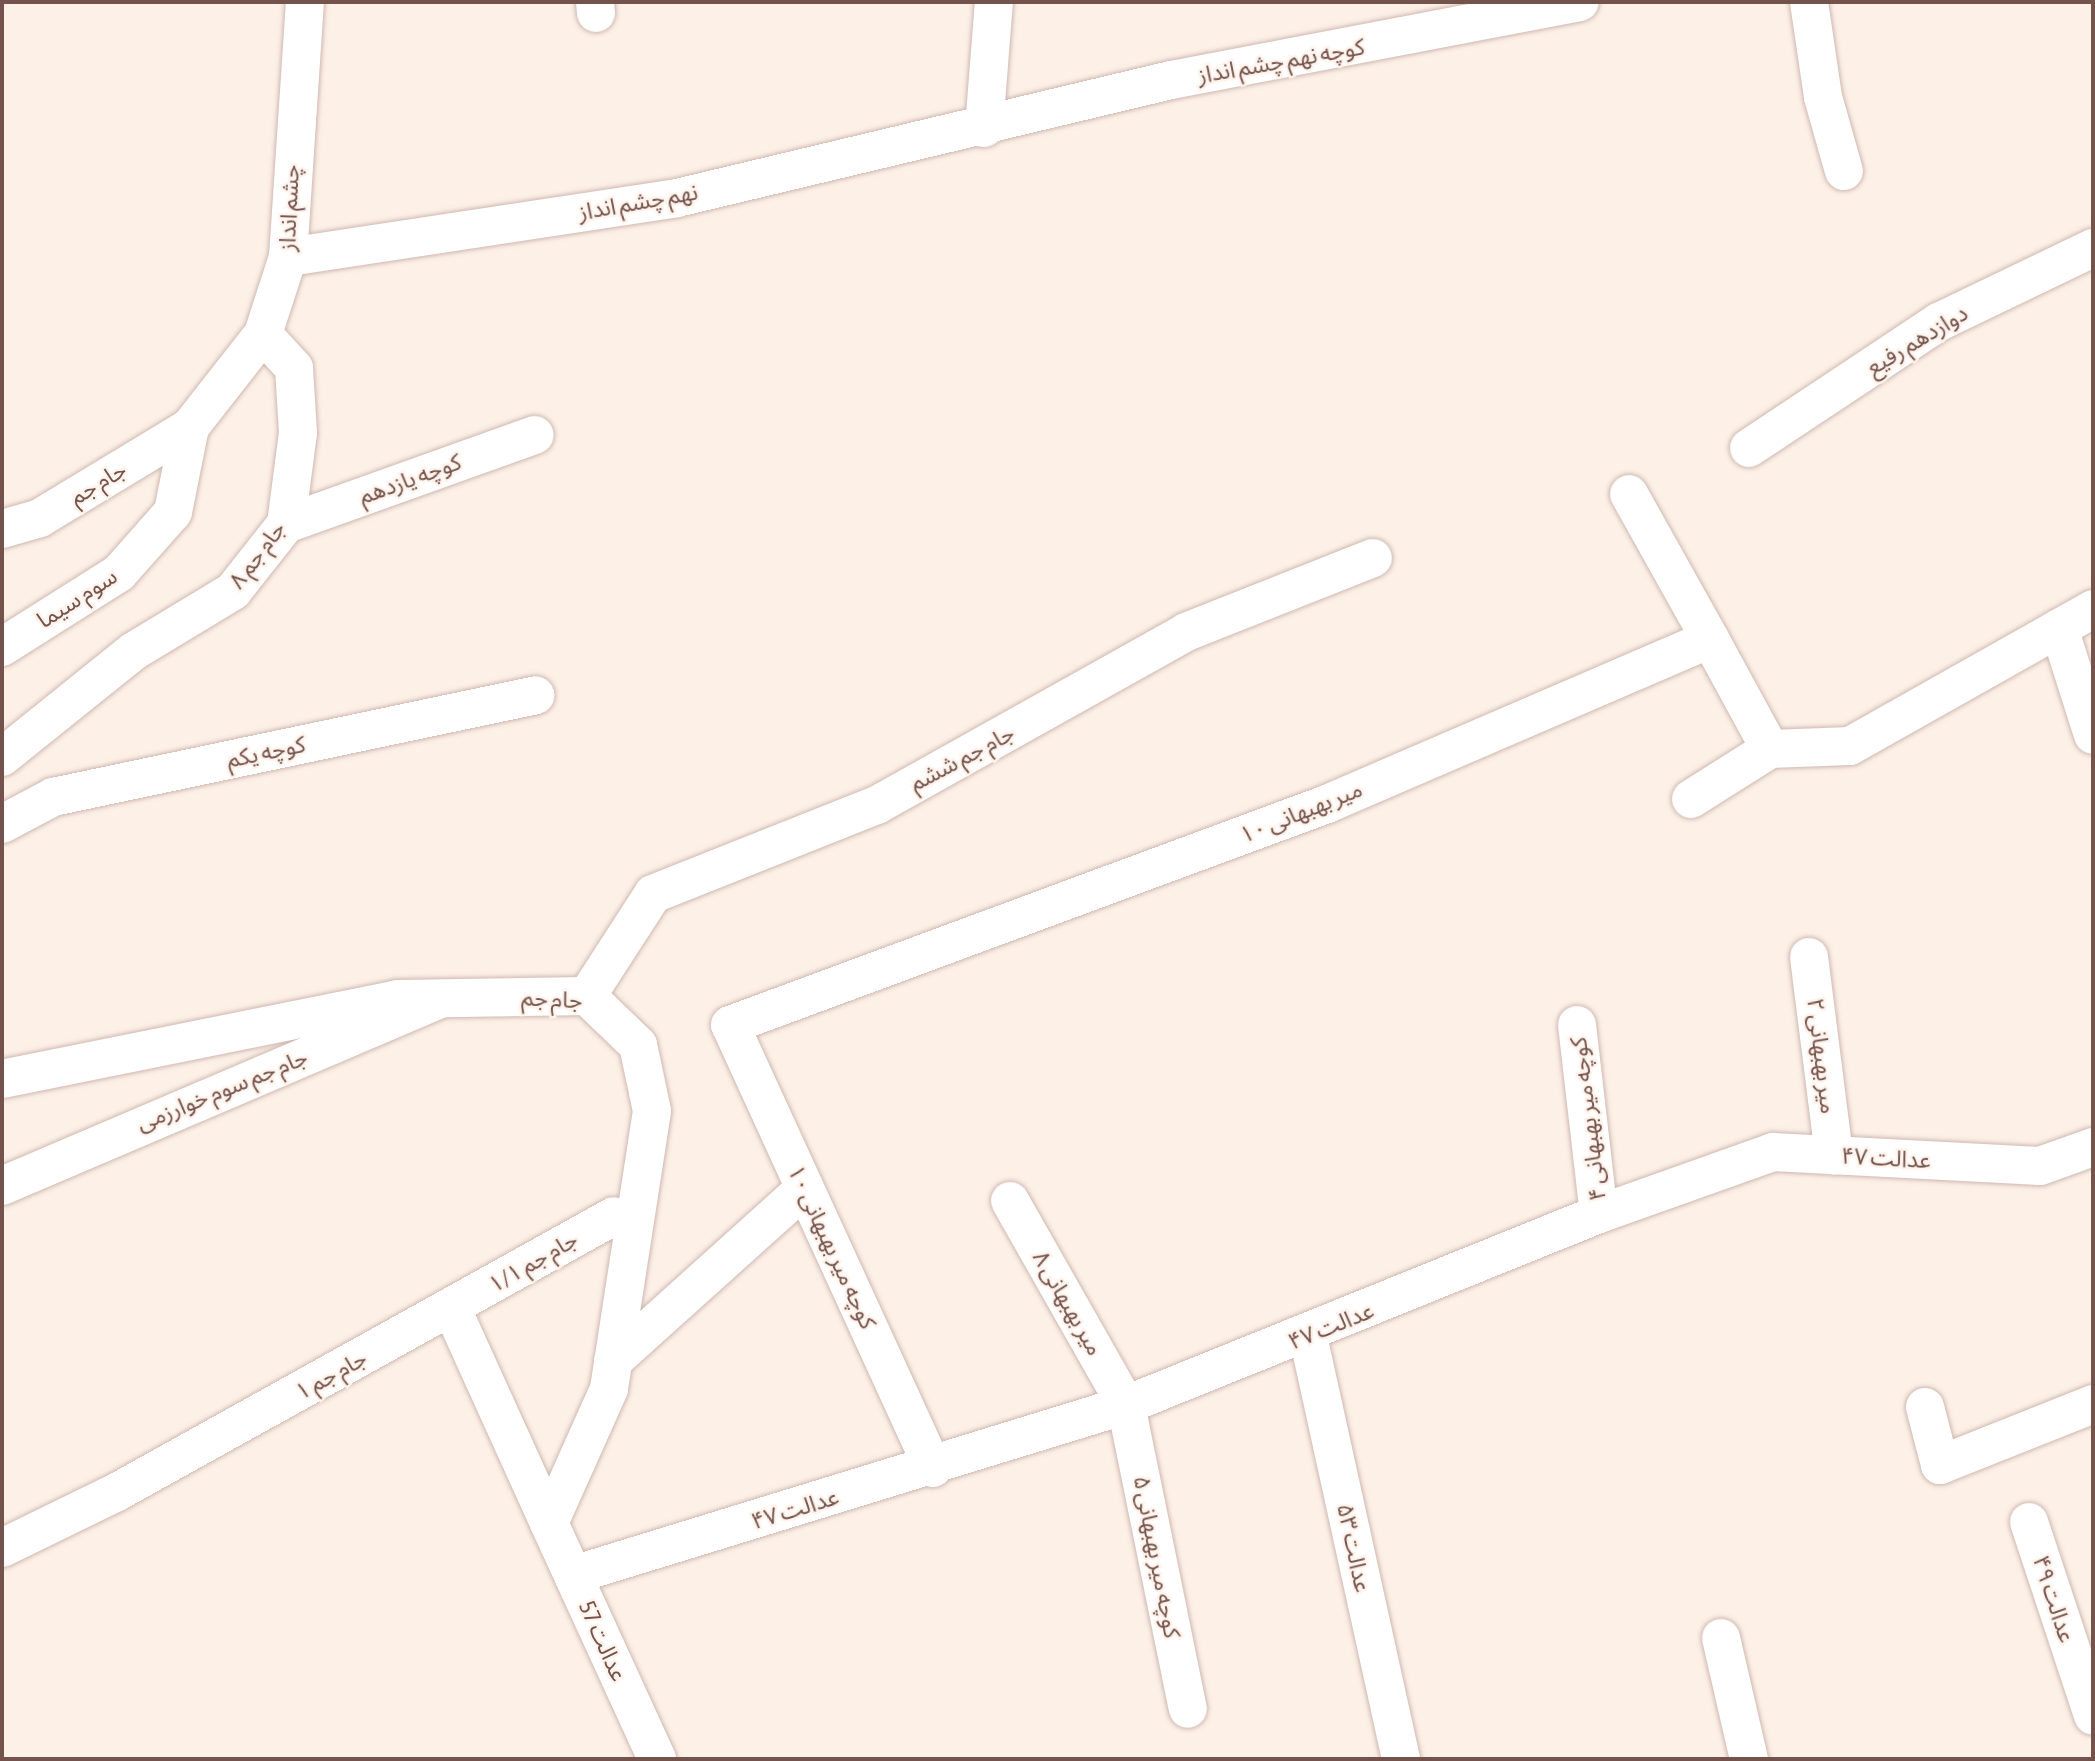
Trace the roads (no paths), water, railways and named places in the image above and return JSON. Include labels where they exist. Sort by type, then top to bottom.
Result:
[{"type":"street","name":"چشم انداز","points":[[190,427],[263,334],[288,257],[305,2]]},
{"type":"street","points":[[984,128],[994,2]]},
{"type":"street","name":"کوچه نهم چشم انداز","points":[[984,128],[1171,80],[1449,16],[1580,2]]},
{"type":"street","points":[[1809,2],[1824,97],[1844,171]]},
{"type":"street","name":"نهم چشم انداز","points":[[288,257],[677,198],[984,128]]},
{"type":"street","name":"دوازدهم رفیع","points":[[1749,448],[1939,322],[2093,248]]},
{"type":"street","name":"۸ جام جم","points":[[10,745],[134,651],[233,591],[286,524],[298,433],[294,368],[263,334]]},
{"type":"street","name":"جام جم","points":[[2,529],[40,518],[190,427]]},
{"type":"street","name":"سوم سیما","points":[[2,647],[119,573],[173,512],[190,427]]},
{"type":"street","name":"کوچه یازدهم","points":[[286,524],[535,435]]},
{"type":"street","points":[[1629,494],[1770,749]]},
{"type":"street","name":"جام جم ششم","points":[[587,996],[653,894],[877,805],[1186,632],[1373,558]]},
{"type":"street","points":[[1691,799],[1770,749],[1850,746],[2093,610]]},
{"type":"street","points":[[2059,628],[2093,735]]},
{"type":"street","name":"۱۰ میر بهبهانی","points":[[730,1026],[1327,804],[1710,639]]},
{"type":"street","name":"کوچه یکم","points":[[2,824],[53,797],[535,695]]},
{"type":"street","name":"۲ میر بهبهانی","points":[[1809,957],[1834,1155]]},
{"type":"street","name":"جام جم","points":[[2,1079],[397,999],[587,996],[638,1045],[652,1111],[609,1389],[550,1523]]},
{"type":"street","name":"جام جم سوم خوارزمی","points":[[2,1186],[445,998]]},
{"type":"street","name":"کوچه میر بهبهانی ۴","points":[[1577,1025],[1600,1214]]},
{"type":"street","name":"کوچه میر بهبهانی ۱۰","points":[[730,1026],[933,1468]]},
{"type":"street","name":"عدالت ۴۷","points":[[573,1575],[933,1468],[1126,1405],[1308,1336],[1600,1214],[1773,1152],[2040,1166],[2093,1147]]},
{"type":"street","points":[[613,1361],[805,1188]]},
{"type":"street","name":"۸ میر بهبهانی","points":[[1010,1201],[1126,1405]]},
{"type":"street","name":"۱/۱ جام جم","points":[[452,1309],[614,1216]]},
{"type":"street","points":[[452,1309],[550,1523]]},
{"type":"street","name":"۱ جام جم","points":[[2,1548],[452,1309]]},
{"type":"street","name":"عدالت ۵۳","points":[[1308,1336],[1401,1759]]},
{"type":"street","points":[[1925,1407],[1940,1465],[2093,1404]]},
{"type":"street","name":"کوچه میر بهبهانی ۵","points":[[1126,1405],[1188,1709]]},
{"type":"street","name":"عدالت ۴۹","points":[[2029,1522],[2093,1716]]},
{"type":"street","name":"عدالت 57","points":[[550,1523],[657,1759]]},
{"type":"street","points":[[1721,1638],[1749,1759]]}]
